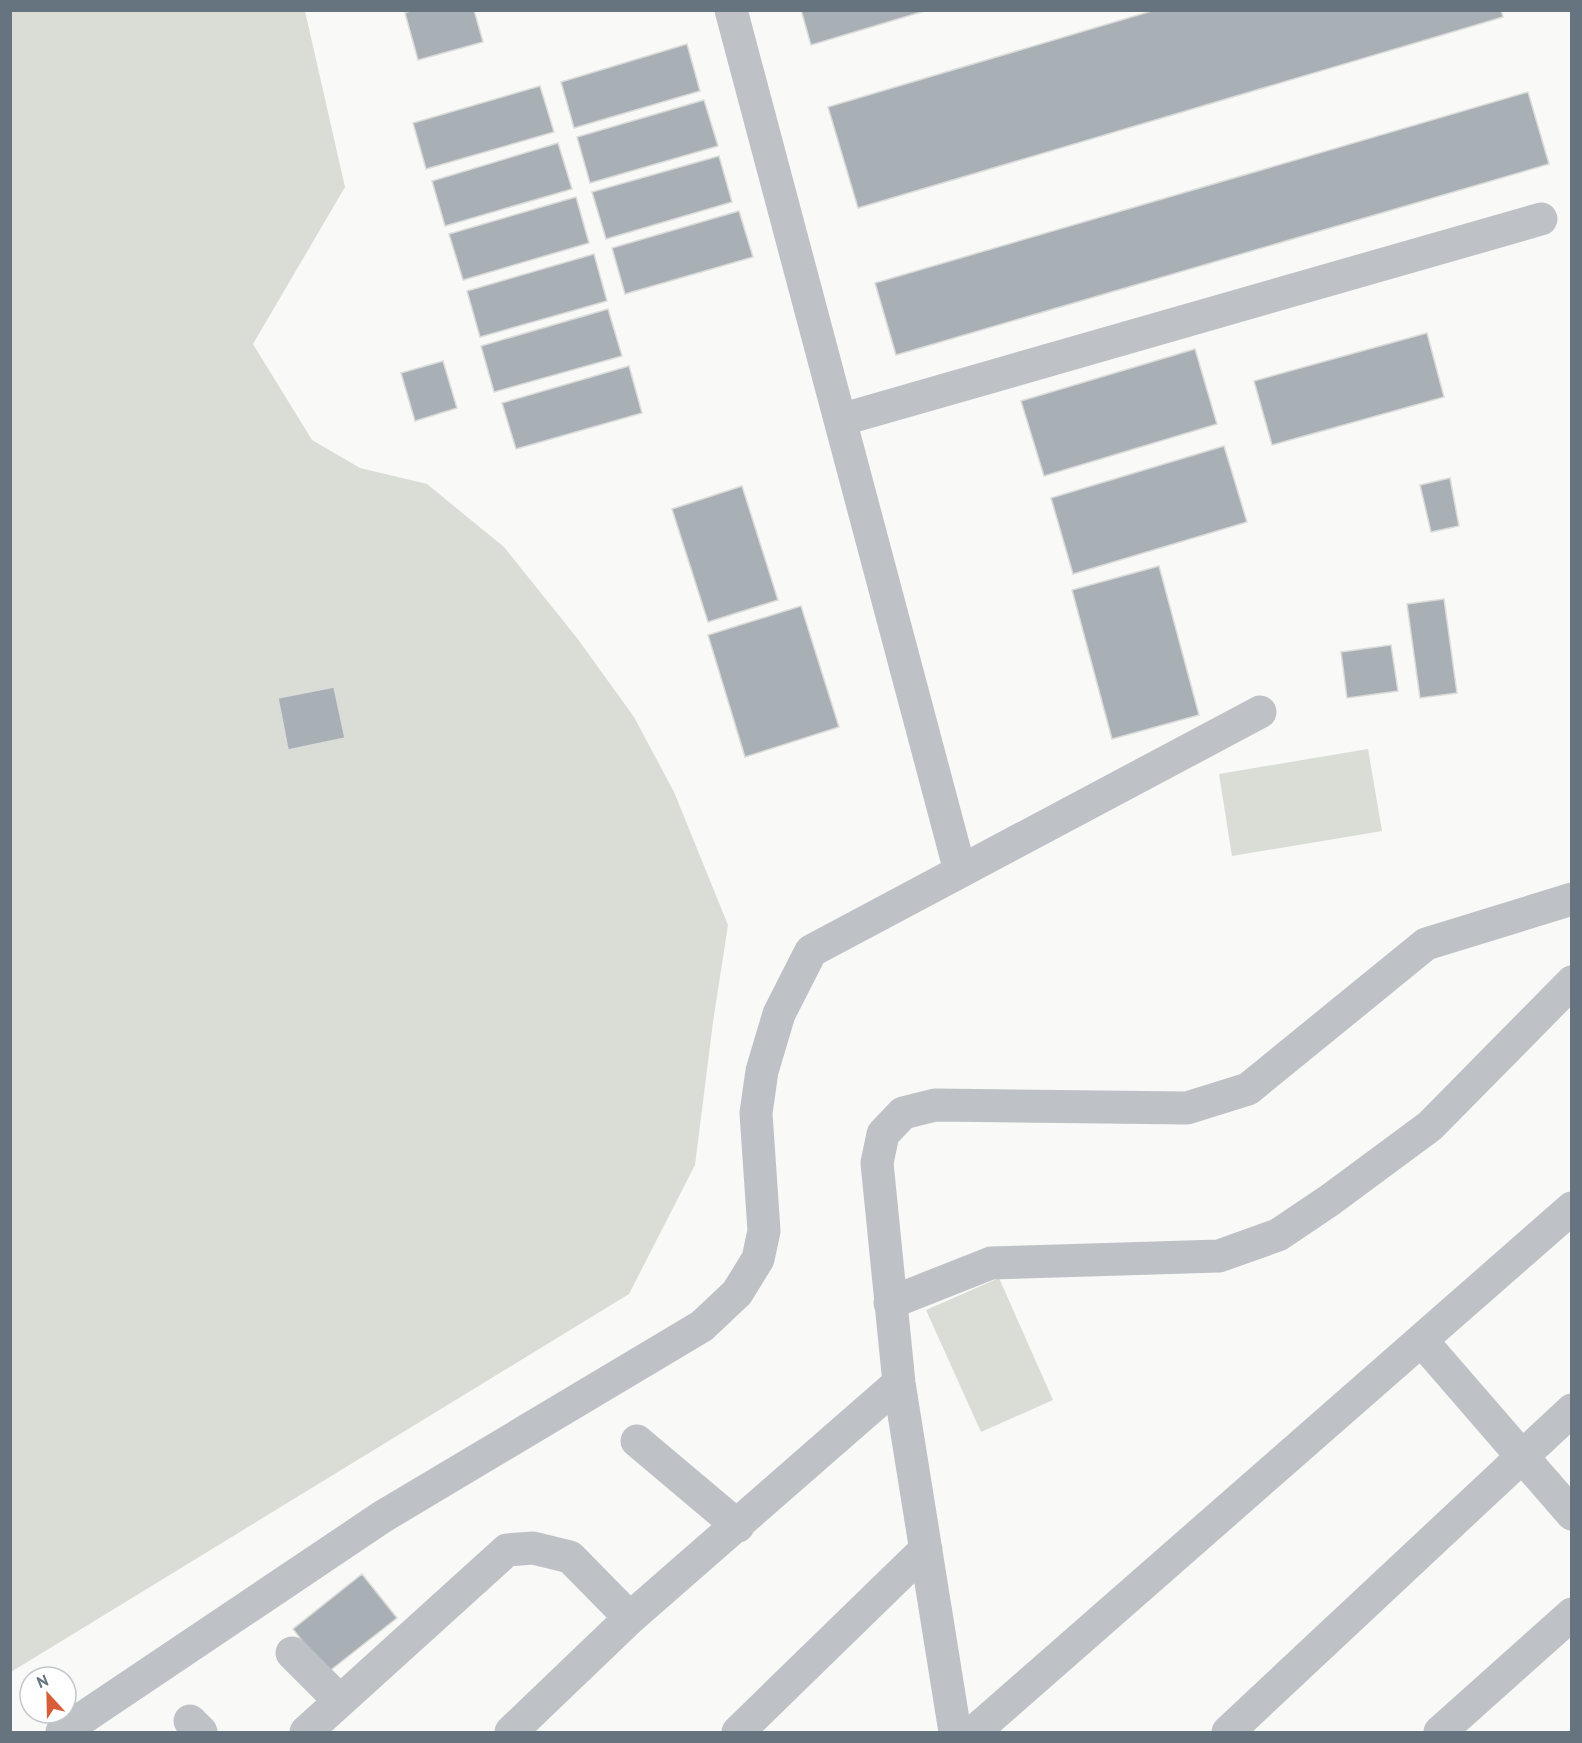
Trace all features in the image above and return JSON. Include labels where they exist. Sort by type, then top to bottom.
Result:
[{"type":"street","points":[[731,10],[960,871]]},
{"type":"street","points":[[840,420],[1541,219]]},
{"type":"street","points":[[62,1732],[382,1517],[702,1326],[737,1293],[758,1259],[764,1231],[756,1113],[762,1071],[779,1014],[811,951],[1260,712]]},
{"type":"street","points":[[955,1732],[899,1383],[877,1163],[883,1134],[903,1113],[935,1105],[1187,1108],[1248,1089],[1426,944],[1572,899]]},
{"type":"street","points":[[890,1303],[991,1263],[1219,1256],[1278,1235],[1431,1126],[1572,982]]},
{"type":"street","points":[[974,1732],[1572,1208]]},
{"type":"street","points":[[1422,1341],[1572,1514]]},
{"type":"street","points":[[511,1732],[630,1618],[899,1383]]},
{"type":"street","points":[[1228,1732],[1572,1410]]},
{"type":"street","points":[[637,1441],[738,1526]]},
{"type":"street","points":[[306,1732],[507,1550],[533,1548],[570,1557],[630,1618]]},
{"type":"street","points":[[738,1732],[926,1549]]},
{"type":"street","points":[[1440,1732],[1572,1614]]},
{"type":"street","points":[[292,1653],[340,1701]]},
{"type":"shaded area","points":[[11,11],[305,11],[345,187],[253,344],[312,440],[360,468],[427,484],[504,547],[577,638],[634,717],[674,792],[728,925],[695,1165],[629,1294],[22,1665],[18,1665],[18,1668],[11,1672]]},
{"type":"shaded area","points":[[1368,749],[1382,831],[1232,856],[1219,774]]},
{"type":"shaded area","points":[[999,1278],[1053,1400],[981,1432],[926,1310]]},
{"type":"building","points":[[412,10],[474,10],[483,42],[418,60],[405,13]]},
{"type":"building","points":[[801,10],[928,10],[811,45]]},
{"type":"building","points":[[1155,10],[1501,10],[1503,17],[858,208],[828,107]]},
{"type":"building","points":[[687,44],[700,91],[574,128],[561,82]]},
{"type":"building","points":[[540,86],[554,132],[426,169],[413,123]]},
{"type":"building","points":[[1528,92],[1549,164],[896,355],[875,283]]},
{"type":"building","points":[[704,100],[718,146],[590,183],[577,137]]},
{"type":"building","points":[[558,143],[572,189],[445,226],[432,181]]},
{"type":"building","points":[[719,156],[732,202],[606,239],[592,192]]},
{"type":"building","points":[[576,197],[589,243],[463,280],[449,234]]},
{"type":"building","points":[[739,211],[753,257],[625,294],[612,248]]},
{"type":"building","points":[[594,254],[607,301],[480,337],[467,291]]},
{"type":"building","points":[[608,309],[622,356],[494,392],[481,346]]},
{"type":"building","points":[[1427,333],[1444,397],[1272,445],[1254,381]]},
{"type":"building","points":[[1195,349],[1217,424],[1044,476],[1021,401]]},
{"type":"building","points":[[443,361],[457,408],[415,421],[401,373]]},
{"type":"building","points":[[629,366],[642,413],[516,449],[502,403]]},
{"type":"building","points":[[1224,446],[1247,522],[1073,574],[1051,498]]},
{"type":"building","points":[[1450,478],[1459,526],[1431,532],[1420,485]]},
{"type":"building","points":[[742,486],[778,600],[708,622],[672,509]]},
{"type":"building","points":[[1159,566],[1199,715],[1112,739],[1072,590]]},
{"type":"building","points":[[1444,599],[1457,693],[1420,698],[1407,604]]},
{"type":"building","points":[[801,606],[839,727],[745,757],[708,635]]},
{"type":"building","points":[[1391,645],[1398,691],[1347,698],[1341,652]]},
{"type":"building","points":[[334,687],[345,738],[288,750],[278,698]]},
{"type":"building","points":[[362,1574],[397,1618],[327,1673],[293,1629]]}]
